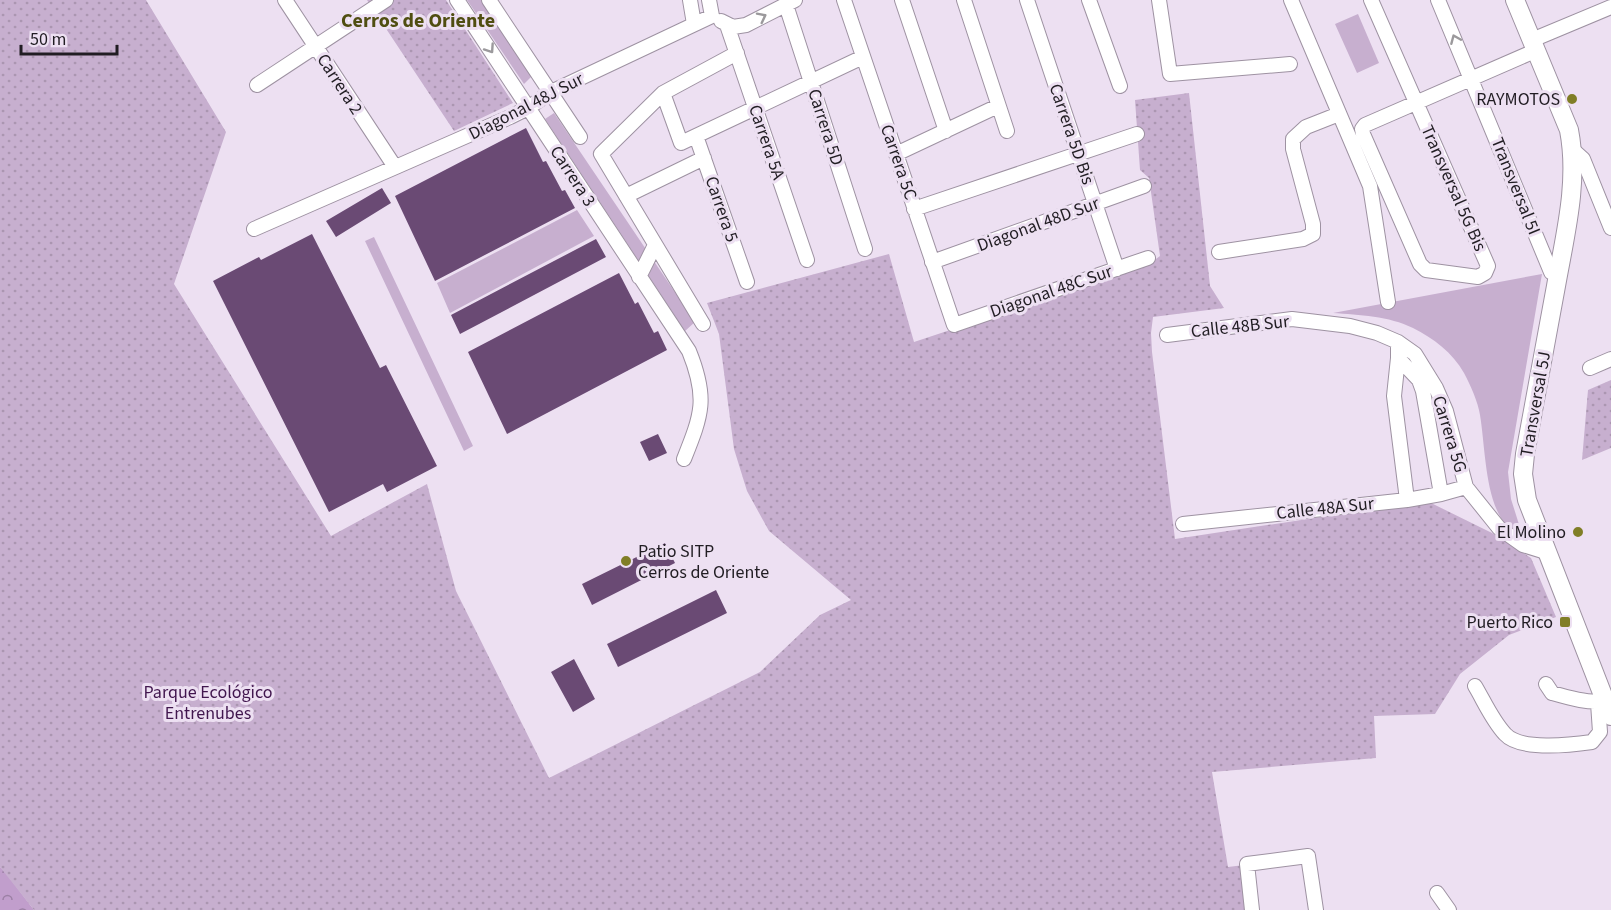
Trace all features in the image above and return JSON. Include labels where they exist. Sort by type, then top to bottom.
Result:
[{"type":"main road","name":"Transversal 5J","points":[[1515,0],[1562,110],[1573,150],[1572,189],[1555,271],[1523,474],[1527,500],[1606,704]]},
{"type":"street","name":"Carrera 2","points":[[285,0],[394,167]]},
{"type":"street","points":[[257,85],[386,0]]},
{"type":"street","name":"Carrera 3","points":[[457,0],[687,348],[697,370],[702,397],[698,425],[684,459]]},
{"type":"street","name":"Carrera 3","points":[[489,0],[580,137]]},
{"type":"street","points":[[690,0],[694,24]]},
{"type":"street","points":[[709,0],[712,16],[727,25],[738,27],[790,2]]},
{"type":"street","name":"Carrera 5C","points":[[844,0],[954,325]]},
{"type":"street","points":[[902,0],[946,131]]},
{"type":"street","points":[[964,0],[1007,131]]},
{"type":"street","name":"Carrera 5D Bis","points":[[1028,0],[1118,269]]},
{"type":"street","points":[[1089,0],[1120,86]]},
{"type":"street","points":[[1160,0],[1170,74],[1290,64]]},
{"type":"street","points":[[1291,0],[1370,186],[1388,302]]},
{"type":"street","name":"Transversal 5G Bis","points":[[1371,0],[1416,102],[1488,266],[1485,273],[1478,277],[1426,270],[1420,264],[1363,134],[1362,129],[1365,125],[1416,102]]},
{"type":"street","name":"Transversal 5I","points":[[1438,0],[1555,271]]},
{"type":"street","name":"Carrera 5D","points":[[790,2],[811,82],[865,249]]},
{"type":"street","points":[[1416,102],[1472,78],[1611,8]]},
{"type":"street","name":"Diagonal 48J Sur","points":[[254,230],[528,108],[551,92],[712,16]]},
{"type":"street","name":"Carrera 5A","points":[[727,25],[807,260]]},
{"type":"street","points":[[737,53],[663,93],[681,143],[863,57]]},
{"type":"street","name":"Carrera 3","points":[[663,93],[601,154],[703,324]]},
{"type":"street","points":[[896,154],[998,106]]},
{"type":"street","points":[[1219,252],[1303,239],[1313,234],[1313,224],[1293,149],[1293,140],[1299,131],[1306,127],[1339,114]]},
{"type":"street","points":[[914,209],[1137,134]]},
{"type":"street","name":"Carrera 5","points":[[696,136],[747,282]]},
{"type":"street","points":[[1573,150],[1583,159],[1611,228]]},
{"type":"street","points":[[626,196],[704,158]]},
{"type":"street","name":"Diagonal 48D Sur","points":[[932,262],[1144,186]]},
{"type":"street","points":[[639,276],[655,245]]},
{"type":"street","name":"Diagonal 48C Sur","points":[[954,325],[1148,258]]},
{"type":"street","name":"Calle 48B Sur","points":[[1167,335],[1292,320],[1350,326],[1377,333],[1398,342],[1415,354]]},
{"type":"street","points":[[1398,342],[1394,396],[1407,500]]},
{"type":"street","name":"Carrera 5G","points":[[1415,354],[1436,387],[1446,411],[1466,487],[1499,528],[1522,545],[1546,552]]},
{"type":"street","points":[[1398,358],[1419,380],[1428,416],[1441,494]]},
{"type":"street","points":[[1590,368],[1611,359]]},
{"type":"street","points":[[1428,416],[1446,411]]},
{"type":"street","name":"Calle 48A Sur","points":[[1183,525],[1407,500],[1466,487]]},
{"type":"street","points":[[1475,686],[1506,736],[1523,744],[1572,745],[1592,742],[1599,732],[1606,704],[1552,693],[1546,684]]},
{"type":"street","points":[[1252,910],[1247,864],[1308,856],[1316,910]]},
{"type":"street","points":[[1437,893],[1449,910]]},
{"type":"green space","name":"Parque Ecológico Entrenubes","points":[[0,0],[146,0],[226,132],[174,284],[331,536],[427,484],[456,591],[549,778],[760,672],[820,615],[851,600],[769,531],[747,491],[734,449],[719,334],[707,303],[889,254],[914,342],[1149,264],[1160,256],[1149,178],[1140,170],[1135,100],[1189,93],[1210,286],[1224,308],[1153,317],[1152,352],[1175,539],[1427,501],[1492,533],[1531,558],[1556,617],[1509,635],[1460,674],[1435,714],[1374,716],[1376,758],[1212,772],[1228,867],[1244,865],[1248,910],[34,910],[0,867]]},
{"type":"green space","points":[[367,0],[446,0],[513,103],[454,131]]},
{"type":"green space","points":[[467,0],[481,0],[532,76],[524,84]]},
{"type":"green space","points":[[1358,14],[1379,63],[1357,73],[1335,24]]},
{"type":"green space","points":[[554,113],[695,322],[685,331],[545,119]]},
{"type":"green space","points":[[577,210],[594,236],[450,313],[437,283]]},
{"type":"green space","points":[[374,237],[473,446],[464,451],[365,241]]},
{"type":"green space","points":[[1542,274],[1508,472],[1511,499],[1522,534],[1505,523],[1496,507],[1486,468],[1478,404],[1466,377],[1454,359],[1435,341],[1404,324],[1374,317],[1333,313]]},
{"type":"green space","points":[[1611,380],[1611,448],[1582,460],[1588,390]]},
{"type":"green space","points":[[0,867],[3,869],[34,910],[0,910]]},
{"type":"building","points":[[526,128],[543,162],[546,161],[562,191],[565,190],[575,208],[435,281],[395,196]]},
{"type":"building","points":[[382,188],[391,203],[336,237],[326,221]]},
{"type":"building","points":[[312,234],[380,368],[386,365],[437,466],[387,492],[383,484],[329,512],[213,281],[259,257],[261,260]]},
{"type":"building","points":[[596,239],[606,257],[460,334],[451,315]]},
{"type":"building","points":[[619,273],[635,304],[638,302],[654,333],[658,331],[667,350],[507,434],[468,352]]},
{"type":"building","points":[[658,434],[667,453],[649,461],[640,442]]},
{"type":"building","points":[[665,543],[675,563],[592,605],[582,584]]},
{"type":"building","points":[[716,590],[727,613],[618,667],[607,644]]},
{"type":"building","points":[[574,659],[595,699],[573,712],[551,672]]},
{"type":"place","name":"RAYMOTOS","points":[[1572,99]]},
{"type":"place","name":"El Molino","points":[[1578,532]]},
{"type":"place","name":"Patio SITP Cerros de Oriente","points":[[626,561]]},
{"type":"place","name":"Puerto Rico","points":[[1565,622]]},
{"type":"district","name":"Cerros de Oriente","points":[[418,20]]}]
